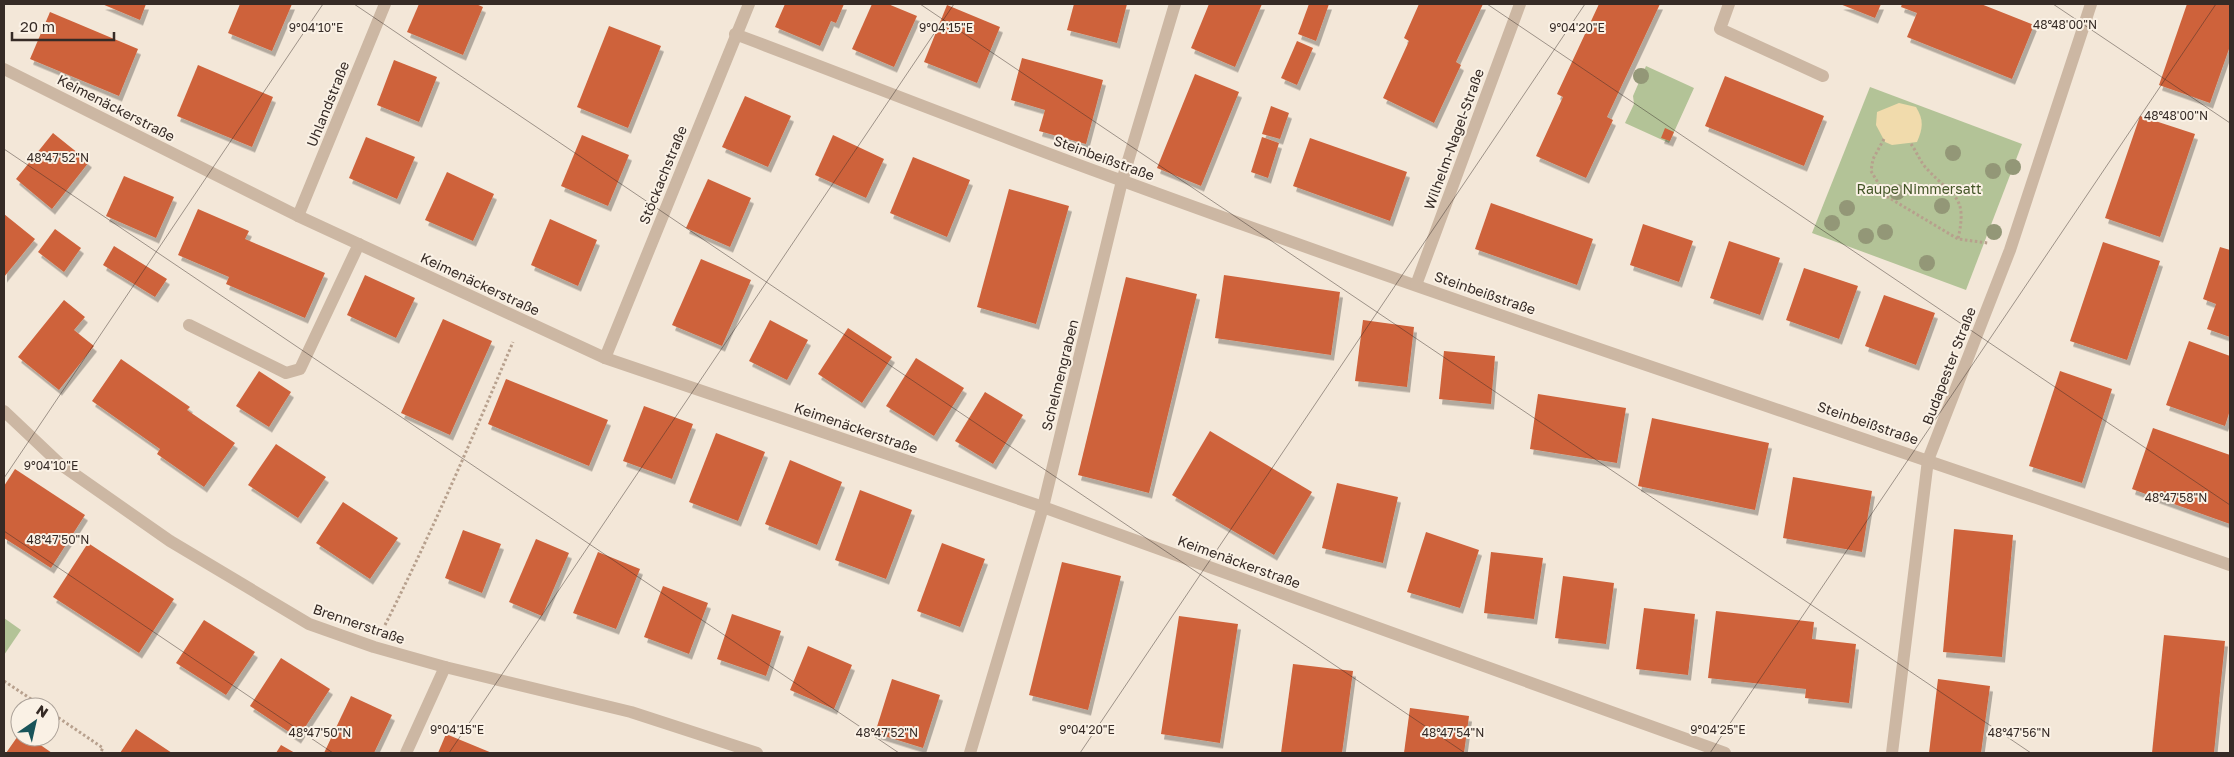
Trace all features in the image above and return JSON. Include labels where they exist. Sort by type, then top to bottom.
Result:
[{"type":"street","name":"Uhlandstraße","points":[[298,216],[385,4]]},
{"type":"street","name":"Stöckachstraße","points":[[605,358],[735,34],[749,4]]},
{"type":"street","name":"Schelmengraben","points":[[970,753],[1043,507],[1122,181],[1175,4]]},
{"type":"street","name":"Wilhelm-Nagel-Straße","points":[[1416,285],[1520,4]]},
{"type":"street","points":[[1729,4],[1720,29],[1823,76]]},
{"type":"street","name":"Budapester Straße","points":[[1892,753],[1928,460],[2010,250],[2091,4]]},
{"type":"street","name":"Steinbeißstraße","points":[[735,34],[1122,181],[1416,285],[2230,565]]},
{"type":"street","name":"Keimenäckerstraße","points":[[4,69],[298,216],[605,358],[1043,507],[1725,753]]},
{"type":"street","points":[[189,325],[286,373],[300,368],[359,244]]},
{"type":"street","name":"Brennerstraße","points":[[4,411],[60,464],[170,541],[309,624],[374,647],[445,667],[632,712],[757,753]]},
{"type":"street","points":[[406,753],[445,667]]},
{"type":"path","points":[[1884,139],[1874,159],[1871,171],[1886,196],[1958,238],[1984,242]]},
{"type":"path","points":[[1911,144],[1926,169],[1954,193],[1960,206],[1962,221],[1958,238]]},
{"type":"path","points":[[374,647],[421,553],[458,472],[522,320]]},
{"type":"path","points":[[4,681],[28,697]]},
{"type":"path","points":[[60,719],[103,748],[100,753]]},
{"type":"green space","points":[[1646,66],[1694,88],[1669,143],[1625,123],[1634,104],[1633,96]]},
{"type":"green space","name":"Raupe Nimmersatt","points":[[1870,87],[2022,144],[1966,290],[1812,233]]},
{"type":"green space","points":[[4,618],[21,630],[4,655]]},
{"type":"sand","points":[[1899,103],[1916,107],[1919,112],[1922,124],[1917,142],[1892,145],[1885,142],[1876,125],[1877,112]]},
{"type":"building","points":[[102,4],[146,4],[140,20]]},
{"type":"building","points":[[240,4],[292,4],[272,51],[228,33]]},
{"type":"building","points":[[419,4],[476,4],[483,7],[463,55],[407,32]]},
{"type":"building","points":[[785,4],[844,4],[836,23],[831,21],[820,46],[775,27]]},
{"type":"building","points":[[872,4],[888,4],[917,16],[894,67],[852,49]]},
{"type":"building","points":[[1074,4],[1127,4],[1117,43],[1067,30]]},
{"type":"building","points":[[1209,4],[1262,4],[1235,67],[1191,48]]},
{"type":"building","points":[[1309,4],[1329,4],[1316,41],[1298,34]]},
{"type":"building","points":[[1419,4],[1483,4],[1456,62],[1461,65],[1434,123],[1383,98],[1409,41],[1404,38]]},
{"type":"building","points":[[1599,4],[1660,4],[1607,117],[1613,120],[1586,178],[1536,156],[1563,97],[1557,94]]},
{"type":"building","points":[[1840,4],[1881,4],[1875,18]]},
{"type":"building","points":[[1902,4],[1981,4],[2034,25],[2012,79],[1907,37],[1917,13],[1901,7]]},
{"type":"building","points":[[2187,4],[2230,4],[2230,46],[2210,103],[2159,85]]},
{"type":"building","points":[[947,5],[1000,27],[977,83],[924,62]]},
{"type":"building","points":[[50,12],[138,49],[119,96],[30,59]]},
{"type":"building","points":[[609,26],[661,46],[628,128],[577,107]]},
{"type":"building","points":[[1297,41],[1313,48],[1297,85],[1281,78]]},
{"type":"building","points":[[1022,58],[1103,80],[1086,144],[1039,131],[1045,110],[1011,100]]},
{"type":"building","points":[[394,60],[437,77],[419,122],[377,105]]},
{"type":"building","points":[[198,65],[273,97],[252,147],[177,116]]},
{"type":"building","points":[[1195,74],[1239,92],[1201,186],[1157,168]]},
{"type":"building","points":[[1725,76],[1824,116],[1804,166],[1705,126]]},
{"type":"building","points":[[745,96],[791,116],[768,167],[722,147]]},
{"type":"building","points":[[1271,106],[1289,113],[1280,139],[1262,134]]},
{"type":"building","points":[[2140,116],[2195,134],[2160,237],[2105,218]]},
{"type":"building","points":[[1665,128],[1674,132],[1670,141],[1661,138]]},
{"type":"building","points":[[53,133],[89,162],[52,209],[16,179]]},
{"type":"building","points":[[582,135],[629,155],[608,206],[561,186]]},
{"type":"building","points":[[833,135],[884,159],[866,198],[815,175]]},
{"type":"building","points":[[366,137],[415,157],[397,199],[349,178]]},
{"type":"building","points":[[1262,137],[1279,143],[1268,178],[1251,172]]},
{"type":"building","points":[[1310,138],[1407,172],[1390,221],[1293,186]]},
{"type":"building","points":[[913,157],[970,180],[947,237],[890,213]]},
{"type":"building","points":[[447,172],[494,194],[473,241],[425,220]]},
{"type":"building","points":[[124,176],[174,197],[156,238],[106,216]]},
{"type":"building","points":[[708,179],[751,198],[730,247],[686,228]]},
{"type":"building","points":[[1009,189],[1069,206],[1036,324],[977,307]]},
{"type":"building","points":[[1491,203],[1593,239],[1577,285],[1475,249]]},
{"type":"building","points":[[198,209],[249,231],[245,239],[325,273],[305,318],[226,284],[229,277],[178,255]]},
{"type":"building","points":[[4,214],[35,239],[4,277]]},
{"type":"building","points":[[550,219],[597,240],[578,286],[531,265]]},
{"type":"building","points":[[1643,224],[1693,241],[1679,282],[1630,265]]},
{"type":"building","points":[[55,229],[81,248],[64,272],[38,252]]},
{"type":"building","points":[[1729,241],[1780,258],[1760,315],[1710,298]]},
{"type":"building","points":[[2103,242],[2160,261],[2127,360],[2070,341]]},
{"type":"building","points":[[114,246],[167,279],[155,297],[103,265]]},
{"type":"building","points":[[2220,247],[2230,250],[2230,337],[2207,329],[2216,304],[2203,299]]},
{"type":"building","points":[[701,259],[751,280],[722,346],[672,325]]},
{"type":"building","points":[[1804,268],[1858,286],[1839,339],[1786,320]]},
{"type":"building","points":[[365,275],[415,298],[396,338],[347,315]]},
{"type":"building","points":[[1224,275],[1340,292],[1331,355],[1215,338]]},
{"type":"building","points":[[1126,277],[1197,294],[1149,493],[1078,475]]},
{"type":"building","points":[[1884,295],[1935,313],[1916,365],[1865,346]]},
{"type":"building","points":[[64,300],[85,317],[74,330],[94,346],[59,390],[18,357]]},
{"type":"building","points":[[443,319],[492,341],[450,435],[401,413]]},
{"type":"building","points":[[770,320],[808,340],[787,380],[749,361]]},
{"type":"building","points":[[1363,320],[1414,327],[1407,387],[1355,381]]},
{"type":"building","points":[[848,328],[892,357],[862,403],[818,374]]},
{"type":"building","points":[[2189,341],[2230,356],[2230,410],[2225,426],[2166,405]]},
{"type":"building","points":[[1444,351],[1495,356],[1491,404],[1439,399]]},
{"type":"building","points":[[916,358],[964,388],[934,436],[886,406]]},
{"type":"building","points":[[121,359],[190,407],[187,410],[235,443],[204,487],[157,454],[160,449],[92,401]]},
{"type":"building","points":[[259,371],[291,392],[269,427],[236,406]]},
{"type":"building","points":[[2060,371],[2112,389],[2082,483],[2029,466]]},
{"type":"building","points":[[506,379],[608,420],[589,466],[488,424]]},
{"type":"building","points":[[985,392],[1023,415],[993,464],[955,441]]},
{"type":"building","points":[[1538,394],[1626,408],[1617,463],[1530,449]]},
{"type":"building","points":[[644,406],[693,424],[672,479],[623,461]]},
{"type":"building","points":[[1652,418],[1769,443],[1755,510],[1638,486]]},
{"type":"building","points":[[2153,428],[2230,455],[2230,524],[2132,489]]},
{"type":"building","points":[[1210,431],[1312,492],[1274,555],[1172,495]]},
{"type":"building","points":[[716,433],[765,452],[738,521],[689,502]]},
{"type":"building","points":[[276,444],[326,477],[298,518],[248,485]]},
{"type":"building","points":[[790,460],[842,482],[817,545],[765,524]]},
{"type":"building","points":[[15,469],[85,515],[51,568],[4,538],[4,486]]},
{"type":"building","points":[[1793,477],[1872,491],[1862,552],[1783,538]]},
{"type":"building","points":[[1337,483],[1398,497],[1383,563],[1322,548]]},
{"type":"building","points":[[860,490],[912,510],[886,579],[835,560]]},
{"type":"building","points":[[343,502],[398,538],[370,579],[316,543]]},
{"type":"building","points":[[1954,529],[2013,535],[2002,657],[1943,652]]},
{"type":"building","points":[[463,530],[501,544],[482,593],[445,578]]},
{"type":"building","points":[[1426,532],[1479,550],[1460,608],[1407,592]]},
{"type":"building","points":[[536,539],[569,553],[542,616],[509,602]]},
{"type":"building","points":[[88,543],[174,599],[139,653],[53,597]]},
{"type":"building","points":[[942,543],[985,559],[960,627],[917,611]]},
{"type":"building","points":[[598,552],[640,569],[616,629],[573,613]]},
{"type":"building","points":[[1491,552],[1543,558],[1534,619],[1484,613]]},
{"type":"building","points":[[1062,562],[1121,576],[1088,710],[1029,695]]},
{"type":"building","points":[[1563,576],[1614,583],[1606,644],[1555,638]]},
{"type":"building","points":[[663,586],[708,603],[689,654],[644,637]]},
{"type":"building","points":[[1644,608],[1695,614],[1688,675],[1636,669]]},
{"type":"building","points":[[1716,611],[1814,622],[1812,639],[1856,644],[1849,703],[1805,698],[1806,689],[1708,678]]},
{"type":"building","points":[[732,614],[781,631],[766,676],[717,659]]},
{"type":"building","points":[[1179,616],[1238,624],[1220,743],[1161,734]]},
{"type":"building","points":[[204,620],[255,652],[226,695],[176,663]]},
{"type":"building","points":[[2164,635],[2225,641],[2214,753],[2152,753]]},
{"type":"building","points":[[808,646],[852,665],[834,709],[790,690]]},
{"type":"building","points":[[281,658],[330,689],[298,738],[250,706]]},
{"type":"building","points":[[1293,664],[1353,671],[1342,753],[1281,753]]},
{"type":"building","points":[[892,679],[940,695],[923,748],[875,733]]},
{"type":"building","points":[[1938,679],[1990,686],[1981,753],[1929,753]]},
{"type":"building","points":[[351,696],[392,715],[374,753],[324,753]]},
{"type":"building","points":[[1410,708],[1469,716],[1464,753],[1404,753]]},
{"type":"building","points":[[136,729],[172,753],[120,753]]},
{"type":"building","points":[[446,734],[492,753],[438,753]]},
{"type":"building","points":[[281,745],[295,753],[276,753]]},
{"type":"building","points":[[10,747],[43,747],[52,753],[6,753]]}]
